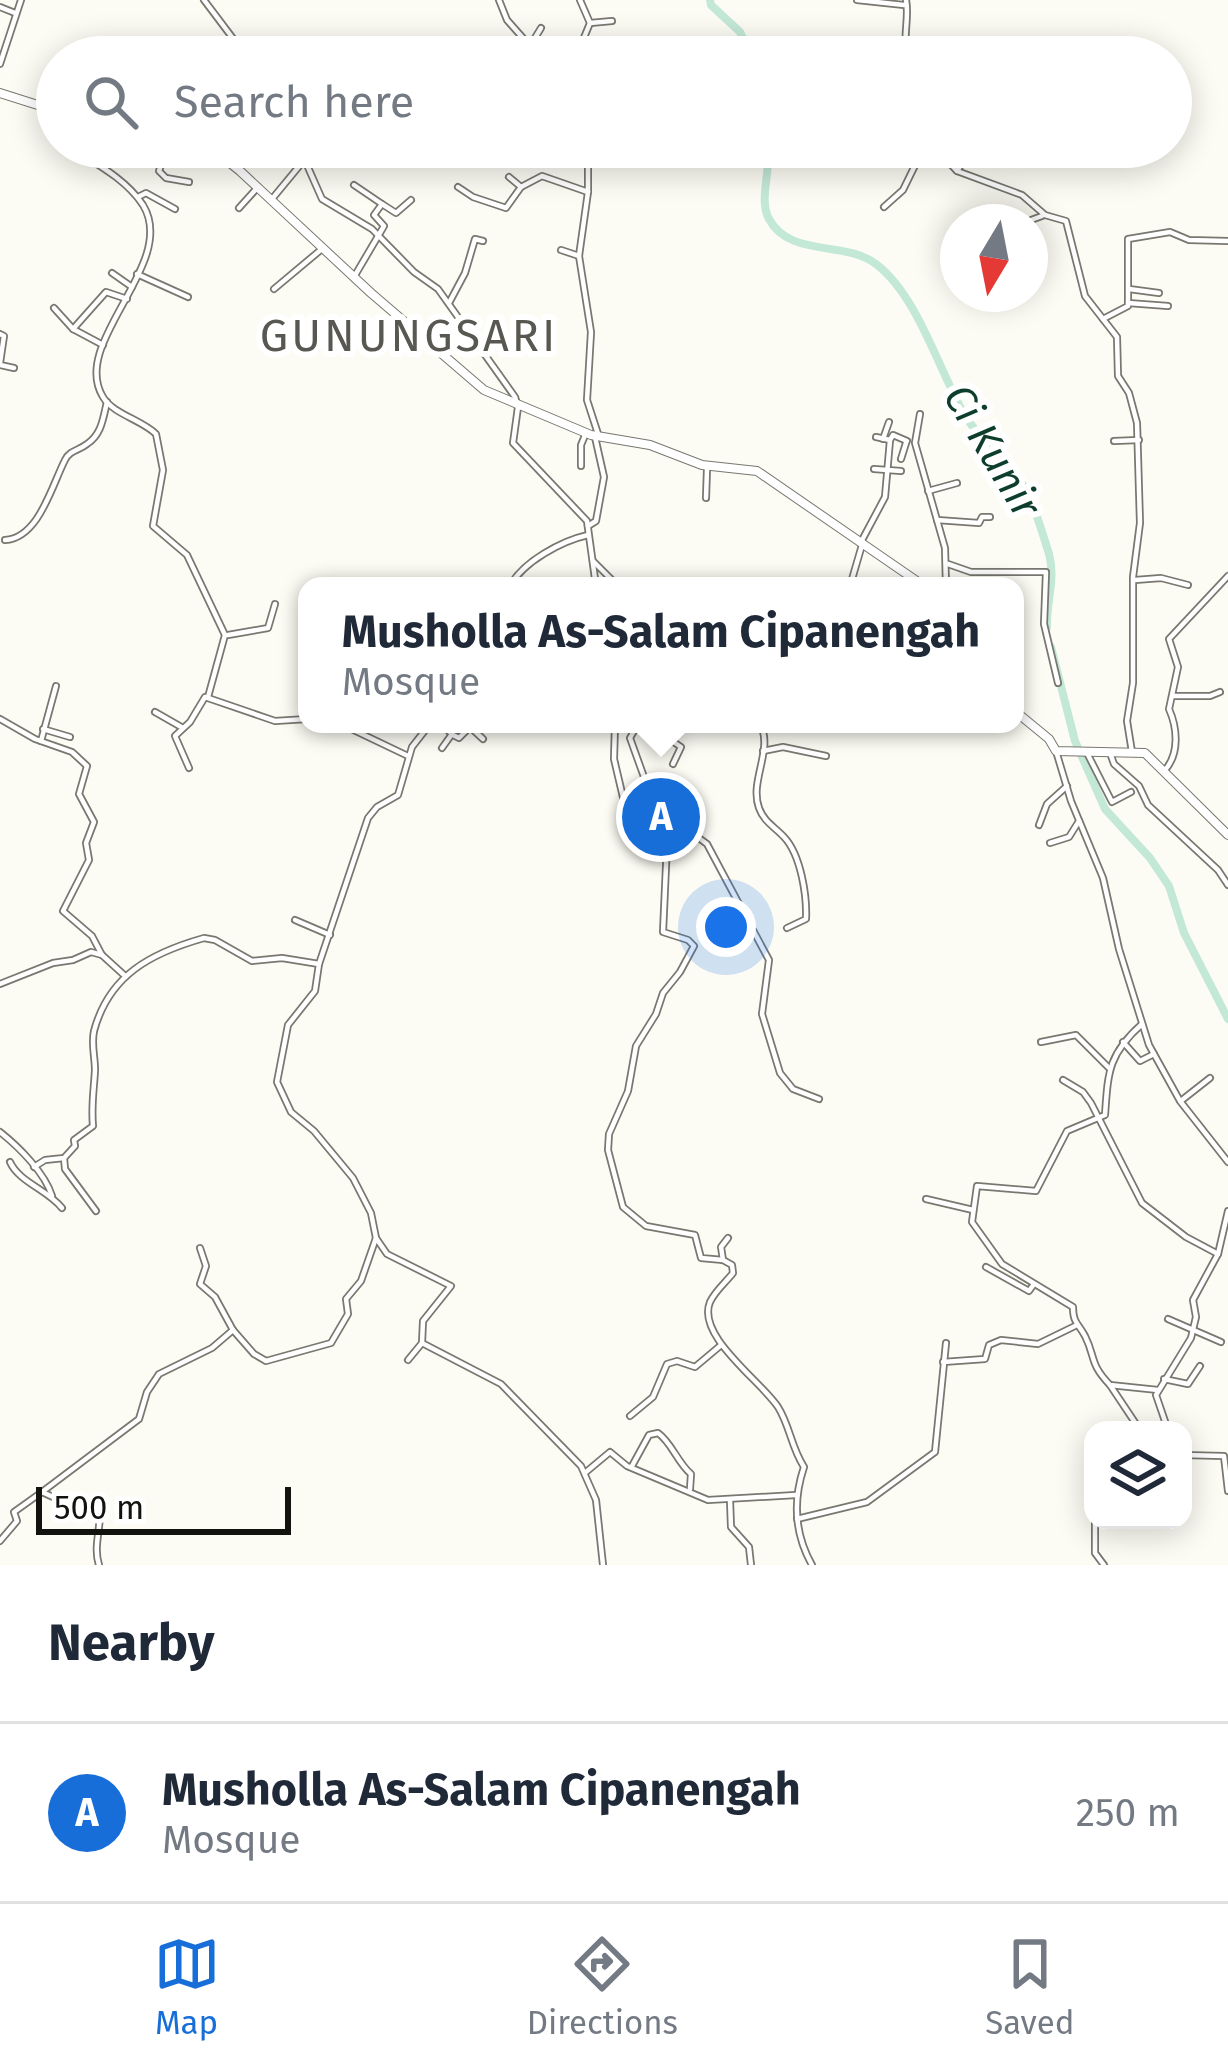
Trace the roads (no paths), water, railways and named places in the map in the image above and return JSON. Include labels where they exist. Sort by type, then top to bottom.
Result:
[{"type":"street","points":[[0,64],[21,0]]},
{"type":"street","points":[[204,0],[231,36]]},
{"type":"street","points":[[499,0],[507,20],[521,36]]},
{"type":"street","points":[[580,0],[590,23],[585,36]]},
{"type":"street","points":[[856,0],[906,2],[905,36]]},
{"type":"street","points":[[0,7],[15,14]]},
{"type":"street","points":[[590,23],[612,21]]},
{"type":"street","points":[[536,36],[541,28]]},
{"type":"street","points":[[0,93],[36,104]]},
{"type":"street","points":[[103,168],[137,197],[152,232],[128,299],[103,345],[100,391],[107,402],[156,434],[163,470],[153,526],[187,555],[226,635],[208,697]]},
{"type":"street","points":[[160,168],[165,178],[189,182]]},
{"type":"street","points":[[236,168],[475,383],[516,406],[593,435],[764,475],[910,577]]},
{"type":"street","points":[[272,200],[298,168]]},
{"type":"street","points":[[308,168],[322,200],[364,224],[438,290],[516,406],[513,443],[585,518],[594,577]]},
{"type":"street","points":[[514,577],[555,547],[588,531],[596,521],[604,477],[586,400],[591,332],[579,256],[588,168]]},
{"type":"street","points":[[884,207],[899,196],[918,168]]},
{"type":"street","points":[[954,168],[1022,195],[1033,204]]},
{"type":"street","points":[[458,187],[508,208],[521,187],[542,176],[588,192]]},
{"type":"street","points":[[509,177],[521,187]]},
{"type":"street","points":[[354,185],[396,213],[411,200]]},
{"type":"street","points":[[238,208],[258,187]]},
{"type":"street","points":[[137,197],[146,193],[175,209]]},
{"type":"street","points":[[354,277],[384,225],[374,215],[382,204]]},
{"type":"street","points":[[1048,216],[1066,221],[1080,286],[1118,341],[1116,366],[1132,400],[1139,440],[1133,683],[1126,721],[1132,752]]},
{"type":"street","points":[[1128,303],[1128,238],[1172,232],[1186,239],[1228,241]]},
{"type":"street","points":[[448,305],[465,273],[475,239],[483,241]]},
{"type":"street","points":[[274,289],[323,248]]},
{"type":"street","points":[[561,250],[579,256]]},
{"type":"street","points":[[112,273],[132,287]]},
{"type":"street","points":[[137,274],[188,297]]},
{"type":"street","points":[[1127,289],[1159,293]]},
{"type":"street","points":[[73,328],[106,292],[128,299]]},
{"type":"street","points":[[1103,319],[1128,303],[1168,305]]},
{"type":"street","points":[[53,308],[73,328],[103,345]]},
{"type":"street","points":[[0,334],[4,336],[0,364],[14,368]]},
{"type":"street","points":[[5,540],[15,539],[44,510],[67,455],[91,442],[107,402]]},
{"type":"street","points":[[920,414],[915,442],[948,564],[947,577]]},
{"type":"street","points":[[852,577],[861,544],[885,497],[888,470],[883,439],[889,422]]},
{"type":"street","points":[[581,466],[581,445],[593,435]]},
{"type":"street","points":[[883,439],[893,435],[915,442]]},
{"type":"street","points":[[1114,441],[1139,440]]},
{"type":"street","points":[[901,459],[907,441]]},
{"type":"street","points":[[706,498],[708,465]]},
{"type":"street","points":[[874,469],[922,473]]},
{"type":"street","points":[[928,491],[957,483]]},
{"type":"street","points":[[937,520],[979,523],[982,517],[990,517]]},
{"type":"street","points":[[590,556],[610,577]]},
{"type":"street","points":[[948,564],[971,572],[1046,572],[1043,624],[1058,683]]},
{"type":"street","points":[[1165,770],[1173,760],[1176,724],[1169,709],[1178,667],[1169,639],[1228,576]]},
{"type":"street","points":[[1133,580],[1160,578],[1188,585]]},
{"type":"street","points":[[226,635],[268,628],[275,604]]},
{"type":"street","points":[[40,741],[56,686]]},
{"type":"street","points":[[1172,696],[1220,692]]},
{"type":"street","points":[[189,768],[175,740],[200,701],[208,697],[275,721],[298,720]]},
{"type":"street","points":[[155,712],[183,728]]},
{"type":"street","points":[[0,719],[72,752],[87,766],[79,794],[93,820],[86,843],[89,860],[62,910],[92,936],[102,955],[124,975]]},
{"type":"street","points":[[1024,719],[1056,751],[1103,878],[1119,949],[1154,1054],[1180,1101],[1228,1162]]},
{"type":"street","points":[[43,729],[70,737]]},
{"type":"street","points":[[360,733],[408,756]]},
{"type":"street","points":[[408,1360],[422,1342],[422,1323],[451,1286],[387,1254],[376,1238],[358,1186],[314,1131],[291,1112],[277,1082],[288,1024],[316,991],[319,964],[368,818],[398,795],[408,756],[424,733]]},
{"type":"street","points":[[442,748],[452,734],[459,738],[463,733]]},
{"type":"street","points":[[477,733],[483,739]]},
{"type":"street","points":[[615,733],[614,759],[626,810],[704,839],[749,916],[769,960],[762,1014],[780,1073],[793,1089],[819,1099]]},
{"type":"street","points":[[633,733],[630,738],[644,778],[661,793],[668,825],[664,932],[694,946],[636,1046],[628,1090],[609,1134],[608,1150],[623,1207],[648,1227],[695,1235],[701,1258],[732,1264],[733,1273],[708,1309],[721,1346],[780,1411],[793,1451],[804,1467],[796,1495],[797,1519],[800,1543],[812,1565]]},
{"type":"street","points":[[660,733],[681,747],[673,764]]},
{"type":"street","points":[[764,733],[758,806],[789,843],[806,906],[806,919],[787,928]]},
{"type":"street","points":[[763,751],[782,747],[826,756]]},
{"type":"street","points":[[1056,751],[1145,753],[1228,836]]},
{"type":"street","points":[[1110,752],[1114,764],[1139,786],[1148,805],[1228,885]]},
{"type":"street","points":[[1082,754],[1112,802],[1131,792]]},
{"type":"street","points":[[1039,825],[1048,804],[1067,786]]},
{"type":"street","points":[[1050,843],[1069,837],[1079,821]]},
{"type":"street","points":[[295,920],[330,935]]},
{"type":"street","points":[[34,1167],[64,1158],[75,1147],[74,1140],[93,1126],[94,1031],[101,1009],[124,975],[160,953],[204,938],[252,961],[282,958],[319,964]]},
{"type":"street","points":[[0,984],[91,952],[102,955]]},
{"type":"street","points":[[1134,1421],[1094,1368],[1072,1307],[998,1261],[974,1229],[973,1210],[980,1185],[1036,1191],[1043,1184],[1066,1130],[1106,1113],[1109,1068],[1124,1042],[1142,1024]]},
{"type":"street","points":[[1041,1042],[1076,1035],[1109,1068]]},
{"type":"street","points":[[1124,1042],[1141,1061],[1154,1054]]},
{"type":"street","points":[[1180,1101],[1210,1078]]},
{"type":"street","points":[[1063,1080],[1083,1092],[1150,1213],[1218,1254]]},
{"type":"street","points":[[0,1132],[34,1167],[52,1196]]},
{"type":"street","points":[[64,1158],[65,1169],[96,1210]]},
{"type":"street","points":[[10,1162],[19,1175],[62,1208]]},
{"type":"street","points":[[926,1199],[973,1210]]},
{"type":"street","points":[[1164,1421],[1157,1405],[1158,1390],[1186,1351],[1194,1329],[1193,1300],[1218,1254],[1228,1211]]},
{"type":"street","points":[[200,1248],[206,1266],[200,1284],[216,1299],[233,1330],[266,1361],[331,1343],[347,1316],[346,1300],[362,1280],[376,1238]]},
{"type":"street","points":[[723,1260],[721,1246],[728,1238]]},
{"type":"street","points":[[986,1267],[1029,1291],[1035,1283]]},
{"type":"street","points":[[1168,1319],[1221,1342]]},
{"type":"street","points":[[943,1362],[986,1359],[995,1341],[1032,1345],[1076,1326]]},
{"type":"street","points":[[0,1540],[17,1521],[14,1512],[136,1422],[159,1374],[212,1348],[233,1330]]},
{"type":"street","points":[[422,1342],[499,1383],[586,1472],[600,1522],[603,1565]]},
{"type":"street","points":[[797,1519],[867,1502],[935,1452],[946,1343]]},
{"type":"street","points":[[630,1416],[653,1397],[667,1364],[677,1361],[695,1367],[721,1346]]},
{"type":"street","points":[[1164,1379],[1188,1384],[1200,1366]]},
{"type":"street","points":[[1110,1384],[1158,1390]]},
{"type":"street","points":[[632,1466],[649,1435],[658,1433],[691,1474],[690,1490]]},
{"type":"street","points":[[586,1472],[610,1452],[708,1500],[796,1495]]},
{"type":"street","points":[[1192,1455],[1224,1456],[1228,1491]]},
{"type":"street","points":[[42,1492],[75,1507],[100,1504],[99,1565]]},
{"type":"street","points":[[730,1500],[730,1526],[748,1546],[752,1565]]},
{"type":"street","points":[[1095,1529],[1095,1553],[1104,1565]]},
{"type":"waterway","name":"Ci Kunir","points":[[710,0],[742,36]]},
{"type":"waterway","name":"Ci Kunir","points":[[768,168],[766,211],[778,231],[804,244],[863,257],[890,277],[915,313],[964,414],[1019,478],[1051,563],[1047,627]]},
{"type":"waterway","name":"Ci Kunir","points":[[1051,647],[1075,741],[1105,809],[1169,886],[1184,933],[1228,1019]]},
{"type":"place","name":"Musholla As-Salam Cipanengah","points":[[661,817]]},
{"type":"district","name":"GUNUNGSARI","points":[[409,336]]}]
